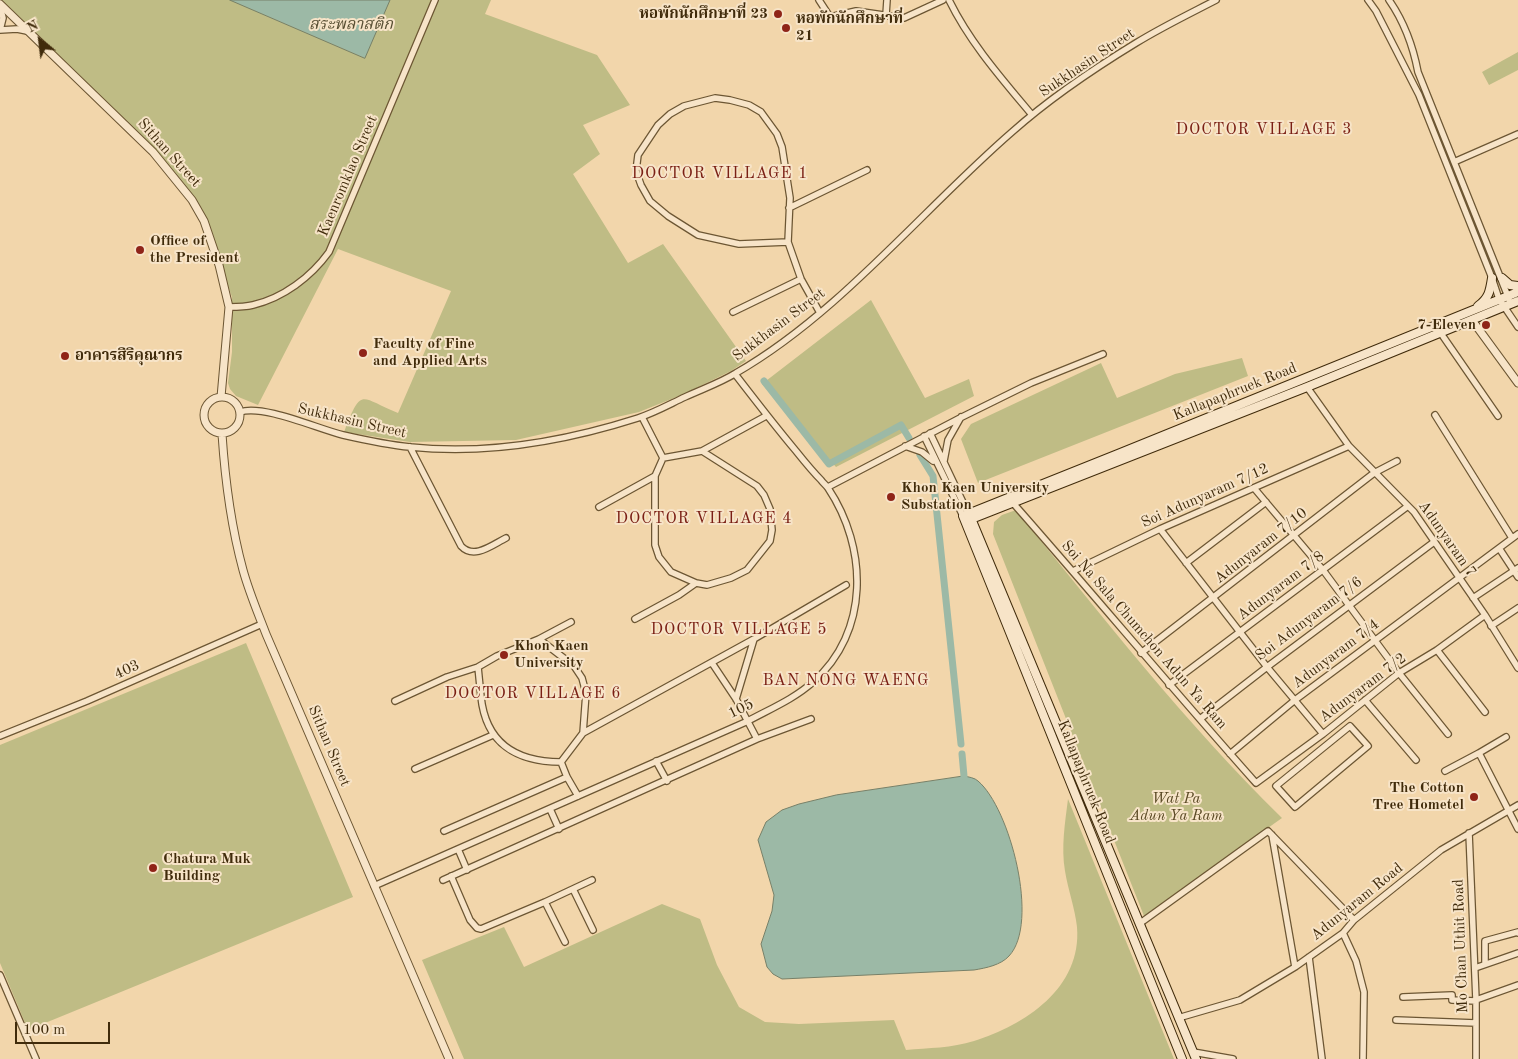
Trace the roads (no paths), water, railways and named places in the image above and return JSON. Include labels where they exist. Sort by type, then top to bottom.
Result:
[{"type":"main road","points":[[1452,319],[1479,305],[1487,298],[1492,278]]},
{"type":"main road","points":[[1502,278],[1510,284],[1518,286]]},
{"type":"main road","name":"Kallapaphruek Road","points":[[967,517],[1013,503],[1472,320],[1510,302],[1518,292]]},
{"type":"main road","name":"Kallapaphruek Road","points":[[967,517],[1499,299],[1510,302]]},
{"type":"main road","name":"Kallapaphruek Road","points":[[967,517],[1105,840],[1194,1055]]},
{"type":"main road","name":"Kallapaphruek Road","points":[[967,517],[1182,1059]]},
{"type":"main road","points":[[1096,844],[1105,840]]},
{"type":"street","name":"Kaenromklao Street","points":[[229,307],[253,305],[290,289],[319,266],[329,252],[435,0]]},
{"type":"street","points":[[819,0],[830,17],[856,11],[904,18],[943,0]]},
{"type":"street","points":[[886,15],[887,0]]},
{"type":"street","points":[[949,0],[974,43],[1000,78],[1032,115]]},
{"type":"street","name":"Sukkhasin Street","points":[[240,412],[251,410],[266,412],[342,435],[410,448],[462,449],[517,445],[592,432],[642,417],[736,374],[785,340],[866,271],[983,158],[1032,115],[1135,44],[1216,0]]},
{"type":"street","points":[[1368,0],[1376,11],[1419,95],[1499,299]]},
{"type":"street","points":[[1389,0],[1405,26],[1418,72],[1502,278],[1518,327]]},
{"type":"street","points":[[0,4],[3,14],[1,29]]},
{"type":"street","name":"Sithan Street","points":[[0,4],[154,152],[192,200],[204,221],[214,248],[229,307],[222,397]]},
{"type":"street","points":[[1,29],[9,20],[15,19]]},
{"type":"street","points":[[1,29],[26,31]]},
{"type":"street","points":[[788,242],[739,244],[698,235],[668,216],[650,201],[641,186],[636,170],[638,155],[658,125],[670,114],[684,106],[715,98],[749,105],[761,112],[777,134],[782,148],[790,198],[788,242],[801,279],[820,312]]},
{"type":"street","points":[[1448,165],[1518,134]]},
{"type":"street","points":[[789,208],[866,170]]},
{"type":"street","points":[[733,312],[801,279]]},
{"type":"street","points":[[1472,320],[1518,383]]},
{"type":"street","points":[[1440,332],[1498,416]]},
{"type":"street","points":[[828,487],[962,416],[1030,383],[1102,354]]},
{"type":"street","name":"105","points":[[374,886],[748,721],[796,696],[814,682],[836,654],[850,626],[857,596],[857,565],[850,531],[828,487],[766,416],[736,374]]},
{"type":"street","name":"Adunyaram 7","points":[[1307,387],[1349,446],[1408,506],[1485,615],[1518,668]]},
{"type":"street","points":[[222,397],[232,400],[240,412],[238,425],[233,430],[222,434],[208,428],[203,414],[204,408],[211,400],[222,397]]},
{"type":"street","points":[[1435,415],[1512,538]]},
{"type":"street","points":[[663,458],[702,451],[766,416]]},
{"type":"street","points":[[941,465],[948,440],[962,416]]},
{"type":"street","points":[[642,417],[663,458],[656,476],[655,545],[658,557],[671,572],[706,585],[731,578],[747,570],[770,541],[772,530],[770,510],[764,495],[757,486],[702,451]]},
{"type":"street","points":[[930,433],[941,465]]},
{"type":"street","name":"Sithan Street","points":[[222,434],[237,547],[251,595],[449,1059]]},
{"type":"street","points":[[924,436],[967,517]]},
{"type":"street","points":[[905,446],[926,455],[941,465]]},
{"type":"street","name":"Soi Adunyaram 7/12","points":[[1073,571],[1160,528],[1349,446]]},
{"type":"street","points":[[410,448],[461,546],[465,550],[477,552],[506,538]]},
{"type":"street","name":"Adunyaram 7/10","points":[[1141,653],[1374,473],[1397,461]]},
{"type":"street","points":[[599,507],[656,476]]},
{"type":"street","points":[[1254,488],[1323,570],[1399,673],[1448,734]]},
{"type":"street","points":[[1186,563],[1266,502]]},
{"type":"street","name":"Soi Na Sala Chumchon Adun Ya Ram","points":[[1013,503],[1073,571],[1169,686],[1256,783]]},
{"type":"street","name":"Adunyaram 7/8","points":[[1169,686],[1408,506]]},
{"type":"street","points":[[1160,528],[1267,667],[1323,734]]},
{"type":"street","name":"Adunyaram 7/4","points":[[1230,754],[1375,639],[1460,579],[1518,534]]},
{"type":"street","name":"Soi Adunyaram 7/6","points":[[1200,719],[1434,542]]},
{"type":"street","points":[[1499,548],[1516,570],[1518,577]]},
{"type":"street","points":[[1473,598],[1516,570]]},
{"type":"street","points":[[634,619],[679,595],[696,582]]},
{"type":"street","points":[[562,762],[583,733],[712,663],[846,586]]},
{"type":"street","points":[[1491,626],[1518,608]]},
{"type":"street","name":"Adunyaram 7/2","points":[[1256,783],[1323,734],[1399,673],[1437,650],[1485,615]]},
{"type":"street","points":[[395,701],[447,677],[478,667],[497,656],[539,639],[571,622]]},
{"type":"street","name":"403","points":[[0,736],[87,701],[262,624]]},
{"type":"street","points":[[539,639],[574,666],[582,678],[586,693],[583,733]]},
{"type":"street","points":[[736,699],[754,639]]},
{"type":"street","points":[[1437,650],[1485,712]]},
{"type":"street","points":[[712,663],[736,699],[757,739]]},
{"type":"street","points":[[478,667],[484,712],[493,735],[504,747],[523,757],[562,762]]},
{"type":"street","points":[[1365,700],[1416,760]]},
{"type":"street","points":[[443,880],[757,739],[811,719]]},
{"type":"street","points":[[1350,726],[1368,746],[1295,807],[1276,786],[1312,757],[1350,726]]},
{"type":"street","points":[[415,769],[493,735]]},
{"type":"street","points":[[1445,771],[1506,737]]},
{"type":"street","points":[[1304,748],[1312,757]]},
{"type":"street","points":[[1478,753],[1518,829]]},
{"type":"street","points":[[656,761],[666,781]]},
{"type":"street","points":[[562,762],[567,777],[578,796]]},
{"type":"street","points":[[444,831],[567,777]]},
{"type":"street","name":"Adunyaram Road","points":[[1178,1018],[1240,1000],[1295,967],[1343,933],[1354,920],[1441,850],[1518,805]]},
{"type":"street","points":[[550,809],[559,829]]},
{"type":"street","points":[[1139,924],[1268,830],[1354,920]]},
{"type":"street","name":"Mo Chan Uthit Road","points":[[1469,833],[1475,968],[1476,1059]]},
{"type":"street","points":[[1272,834],[1295,967]]},
{"type":"street","points":[[458,849],[467,870]]},
{"type":"street","points":[[451,876],[470,920],[477,928],[486,928],[592,880]]},
{"type":"street","points":[[573,889],[593,930]]},
{"type":"street","points":[[545,902],[565,942]]},
{"type":"street","points":[[1343,933],[1356,961],[1364,992],[1363,1059]]},
{"type":"street","points":[[1485,964],[1485,941],[1518,933]]},
{"type":"street","points":[[1475,968],[1518,953]]},
{"type":"street","points":[[1309,957],[1322,1059]]},
{"type":"street","points":[[0,975],[36,1059]]},
{"type":"street","points":[[1403,997],[1452,995],[1452,1000],[1476,1001],[1518,985]]},
{"type":"street","points":[[1396,1020],[1476,1024]]},
{"type":"street","points":[[1194,1055],[1233,1059]]},
{"type":"water","name":"สระพลาสติก","points":[[230,0],[390,0],[365,58]]},
{"type":"water","points":[[964,776],[977,780],[990,795],[1001,815],[1017,866],[1022,919],[1018,940],[1009,956],[998,964],[974,970],[782,979],[773,974],[767,967],[761,944],[772,911],[774,895],[758,840],[766,822],[782,810],[836,795]]},
{"type":"waterway","points":[[764,381],[829,464],[901,425],[909,438]]},
{"type":"waterway","points":[[920,455],[933,476],[961,744]]},
{"type":"waterway","points":[[962,754],[964,776]]},
{"type":"place","name":"หอพักนักศึกษาที่ 23","points":[[778,14]]},
{"type":"place","name":"หอพักนักศึกษาที่ 21","points":[[786,28]]},
{"type":"place","name":"Office of the President","points":[[140,250]]},
{"type":"place","name":"7-Eleven","points":[[1486,325]]},
{"type":"place","name":"Faculty of Fine and Applied Arts","points":[[363,353]]},
{"type":"place","name":"อาคารสิริคุณากร","points":[[65,356]]},
{"type":"place","name":"Khon Kaen University Substation","points":[[891,497]]},
{"type":"place","name":"Khon Kaen University","points":[[504,655]]},
{"type":"place","name":"The Cotton Tree Hometel","points":[[1474,797]]},
{"type":"place","name":"Chatura Muk Building","points":[[153,868]]},
{"type":"district","name":"DOCTOR VILLAGE 3","points":[[1264,130]]},
{"type":"district","name":"DOCTOR VILLAGE 1","points":[[720,174]]},
{"type":"district","name":"DOCTOR VILLAGE 4","points":[[704,519]]},
{"type":"district","name":"DOCTOR VILLAGE 5","points":[[739,630]]},
{"type":"district","name":"BAN NONG WAENG","points":[[846,681]]},
{"type":"district","name":"DOCTOR VILLAGE 6","points":[[533,694]]},
{"type":"park label","name":"Wat Pa Adun Ya Ram","points":[[1176,808]]}]
